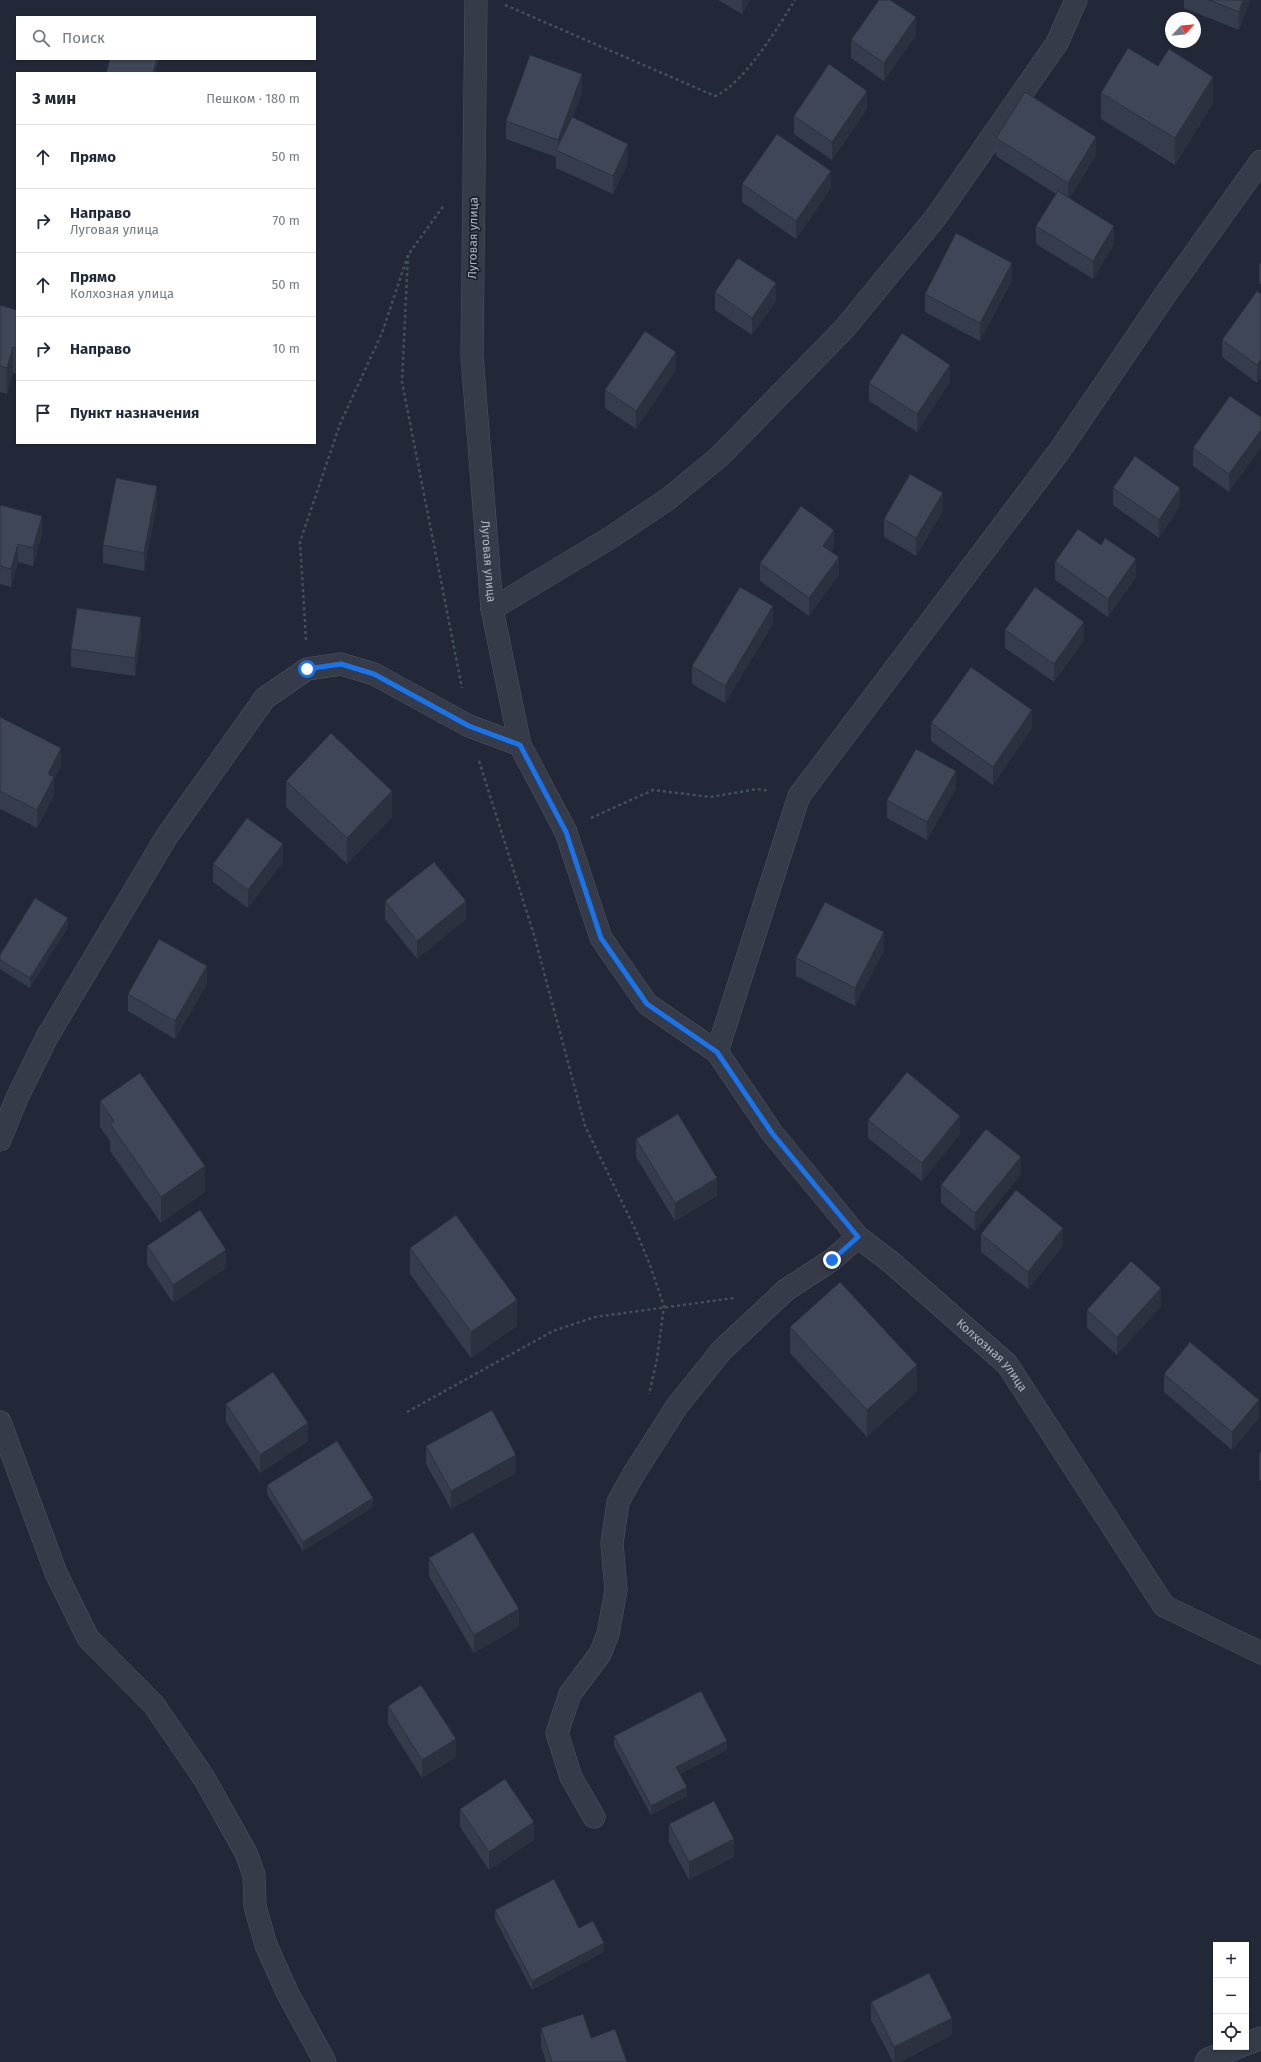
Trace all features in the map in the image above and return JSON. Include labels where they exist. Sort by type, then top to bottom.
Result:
[{"type":"street","name":"Луговая улица","points":[[476,0],[472,356],[492,608],[520,745],[566,832],[601,938],[647,1004],[717,1052]]},
{"type":"street","points":[[492,608],[613,536],[668,499],[720,456],[844,329],[936,217],[1057,43],[1076,0]]},
{"type":"street","points":[[717,1052],[799,796],[1060,450],[1165,295],[1261,161]]},
{"type":"street","points":[[0,1140],[17,1098],[48,1037],[167,836],[265,698],[307,669],[341,664],[374,674],[469,726],[520,745]]},
{"type":"street","name":"Колхозная улица","points":[[717,1052],[772,1133],[858,1237],[892,1263],[1007,1364],[1164,1606],[1261,1653]]},
{"type":"street","points":[[594,1817],[571,1777],[557,1733],[570,1694],[600,1654],[608,1634],[616,1590],[612,1543],[618,1502],[633,1475],[677,1406],[722,1350],[786,1290],[832,1260],[858,1237]]},
{"type":"street","points":[[0,1422],[56,1572],[88,1638],[154,1705],[204,1778],[246,1853],[254,1875],[255,1906],[266,1945],[288,1994],[325,2062]]},
{"type":"street","points":[[1249,2043],[1261,2038]]},
{"type":"street","points":[[1206,2062],[1208,2059],[1231,2050]]},
{"type":"path","points":[[500,3],[715,96],[725,92],[745,70],[771,38],[795,0]]},
{"type":"path","points":[[307,669],[300,542],[340,424],[382,334],[408,255],[448,199]]},
{"type":"path","points":[[408,255],[402,382],[469,726],[488,792],[534,935],[585,1126],[636,1231],[650,1265],[664,1306],[657,1359],[648,1396]]},
{"type":"path","points":[[566,832],[602,812],[653,790],[711,797],[757,789],[799,796]]},
{"type":"path","points":[[407,1412],[553,1331],[595,1317],[664,1306],[741,1297]]},
{"type":"building","points":[[879,0],[890,0],[916,17],[884,63],[851,40]]},
{"type":"building","points":[[1209,0],[1243,0],[1239,12]]},
{"type":"building","points":[[1128,48],[1158,66],[1169,49],[1213,77],[1175,138],[1101,93]]},
{"type":"building","points":[[530,55],[582,74],[558,140],[506,121]]},
{"type":"building","points":[[110,60],[157,60],[153,72],[106,72]]},
{"type":"building","points":[[829,64],[867,91],[832,142],[794,116]]},
{"type":"building","points":[[1025,92],[1096,137],[1068,183],[996,138]]},
{"type":"building","points":[[572,117],[628,144],[613,176],[556,150]]},
{"type":"building","points":[[777,134],[831,171],[796,221],[742,184]]},
{"type":"building","points":[[1058,191],[1114,226],[1093,261],[1036,226]]},
{"type":"building","points":[[956,233],[1012,263],[980,323],[925,294]]},
{"type":"building","points":[[738,258],[776,283],[752,318],[715,292]]},
{"type":"building","points":[[1257,291],[1261,294],[1261,359],[1257,365],[1222,340]]},
{"type":"building","points":[[0,305],[16,310],[16,348],[13,347],[7,368],[0,366]]},
{"type":"building","points":[[645,331],[676,352],[636,411],[605,390]]},
{"type":"building","points":[[902,333],[950,365],[917,414],[869,383]]},
{"type":"building","points":[[1230,396],[1261,417],[1261,430],[1229,474],[1193,448]]},
{"type":"building","points":[[1135,456],[1180,488],[1159,520],[1113,488]]},
{"type":"building","points":[[910,474],[943,493],[916,538],[884,519]]},
{"type":"building","points":[[116,478],[157,486],[144,553],[103,545]]},
{"type":"building","points":[[0,505],[42,516],[33,548],[18,544],[11,569],[0,566]]},
{"type":"building","points":[[801,506],[834,530],[823,546],[839,557],[809,598],[760,563]]},
{"type":"building","points":[[1078,529],[1101,545],[1105,538],[1136,559],[1108,599],[1055,562]]},
{"type":"building","points":[[740,587],[773,606],[725,686],[692,666]]},
{"type":"building","points":[[1035,587],[1084,622],[1054,664],[1005,630]]},
{"type":"building","points":[[77,608],[141,617],[135,658],[71,649]]},
{"type":"building","points":[[971,667],[1032,710],[993,767],[931,723]]},
{"type":"building","points":[[0,717],[61,748],[48,774],[54,777],[37,810],[0,791]]},
{"type":"building","points":[[331,733],[392,791],[347,838],[286,781]]},
{"type":"building","points":[[916,749],[956,771],[927,822],[887,800]]},
{"type":"building","points":[[247,818],[283,844],[248,890],[213,864]]},
{"type":"building","points":[[434,862],[466,901],[417,941],[385,901]]},
{"type":"building","points":[[35,898],[68,918],[30,978],[0,960],[0,955]]},
{"type":"building","points":[[825,902],[884,932],[855,988],[796,958]]},
{"type":"building","points":[[159,939],[207,966],[175,1021],[128,994]]},
{"type":"building","points":[[907,1072],[960,1116],[922,1163],[868,1120]]},
{"type":"building","points":[[140,1073],[205,1166],[161,1197],[110,1124],[114,1121],[100,1101]]},
{"type":"building","points":[[678,1114],[717,1178],[675,1203],[636,1139]]},
{"type":"building","points":[[986,1129],[1021,1157],[975,1213],[941,1185]]},
{"type":"building","points":[[1016,1190],[1063,1228],[1028,1272],[981,1234]]},
{"type":"building","points":[[200,1210],[226,1250],[173,1285],[147,1246]]},
{"type":"building","points":[[456,1215],[517,1300],[471,1332],[410,1248]]},
{"type":"building","points":[[1131,1261],[1161,1288],[1117,1337],[1087,1310]]},
{"type":"building","points":[[840,1282],[917,1365],[867,1410],[790,1327]]},
{"type":"building","points":[[1190,1342],[1259,1400],[1232,1432],[1164,1374]]},
{"type":"building","points":[[273,1372],[308,1423],[260,1455],[226,1404]]},
{"type":"building","points":[[492,1410],[516,1455],[451,1491],[426,1446]]},
{"type":"building","points":[[337,1441],[373,1498],[303,1542],[267,1485]]},
{"type":"building","points":[[473,1532],[519,1609],[474,1635],[429,1558]]},
{"type":"building","points":[[421,1685],[456,1739],[422,1760],[388,1706]]},
{"type":"building","points":[[701,1691],[727,1741],[676,1767],[687,1787],[651,1806],[614,1736]]},
{"type":"building","points":[[505,1779],[534,1822],[489,1852],[460,1809]]},
{"type":"building","points":[[714,1801],[734,1839],[689,1862],[669,1824]]},
{"type":"building","points":[[554,1879],[579,1928],[593,1921],[604,1943],[532,1981],[495,1910]]},
{"type":"building","points":[[929,1973],[952,2018],[894,2047],[871,2002]]},
{"type":"building","points":[[583,2014],[591,2038],[615,2029],[627,2062],[552,2062],[541,2028]]},
{"type":"route","points":[[307,669],[341,664],[374,674],[469,726],[520,745],[566,832],[601,938],[647,1004],[717,1052],[772,1133],[858,1237],[832,1260]]}]
